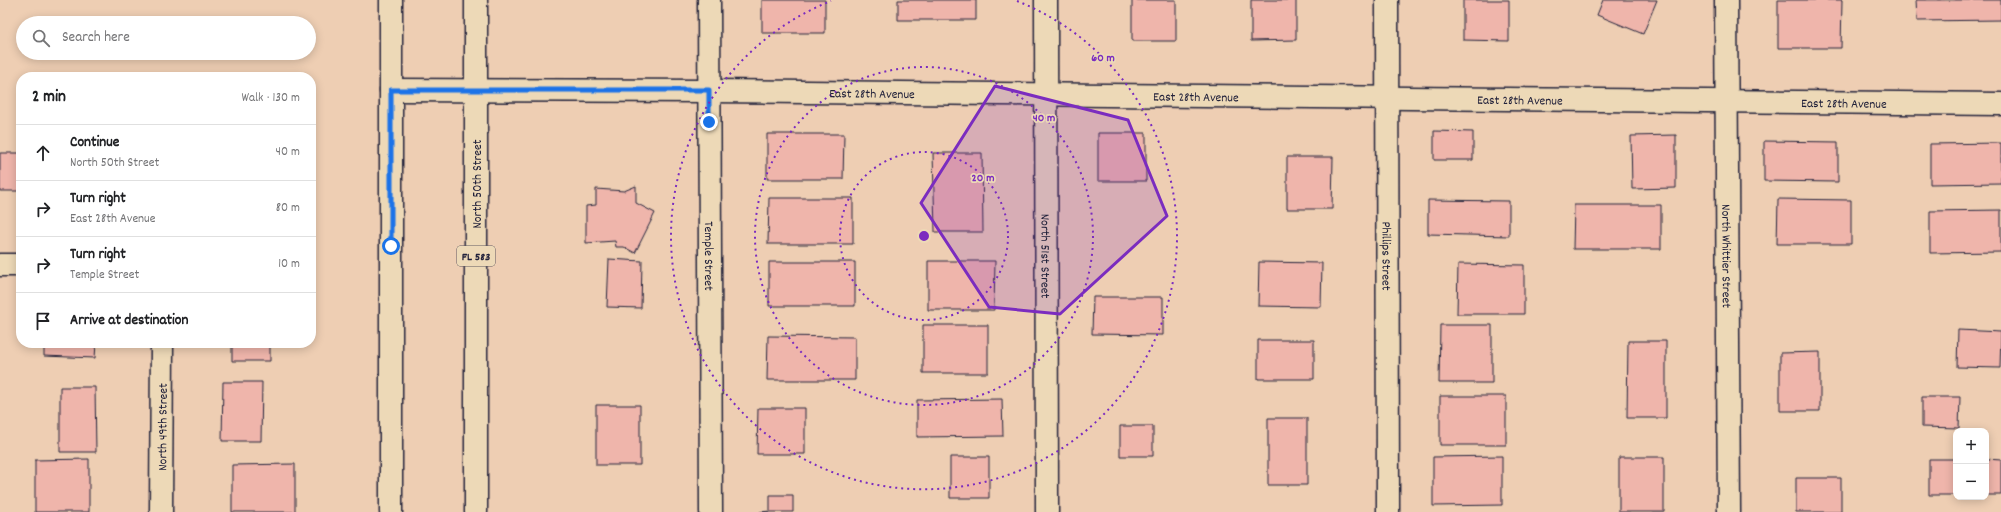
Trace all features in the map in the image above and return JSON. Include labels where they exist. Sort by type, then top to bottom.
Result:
[{"type":"street","points":[[391,0],[392,512]]},
{"type":"street","name":"North 50th Street","points":[[476,0],[476,512]]},
{"type":"street","name":"Temple Street","points":[[709,0],[711,512]]},
{"type":"street","name":"North 51st Street","points":[[1046,0],[1047,512]]},
{"type":"street","name":"Phillips Street","points":[[1387,0],[1388,512]]},
{"type":"street","name":"North Whittier Street","points":[[1726,0],[1729,512]]},
{"type":"street","name":"East 28th Avenue","points":[[391,90],[709,90],[2001,104]]},
{"type":"street","points":[[0,265],[16,265]]},
{"type":"street","name":"North 49th Street","points":[[161,512],[162,348]]},
{"type":"highlighted area","points":[[995,86],[1128,120],[1167,216],[1060,314],[989,307],[921,203]]},
{"type":"building","points":[[762,0],[825,0],[825,33],[762,33]]},
{"type":"building","points":[[898,0],[976,0],[976,20],[898,20]]},
{"type":"building","points":[[1132,0],[1176,0],[1176,41],[1132,41]]},
{"type":"building","points":[[1251,0],[1296,0],[1296,40],[1251,41]]},
{"type":"building","points":[[1463,0],[1509,0],[1509,41],[1463,40]]},
{"type":"building","points":[[1603,0],[1657,0],[1643,34],[1597,15]]},
{"type":"building","points":[[1778,0],[1842,0],[1841,48],[1778,48]]},
{"type":"building","points":[[1916,0],[2001,0],[2001,20],[1917,21]]},
{"type":"building","points":[[1434,131],[1473,132],[1473,160],[1434,160]]},
{"type":"building","points":[[1098,133],[1146,133],[1146,181],[1098,181]]},
{"type":"building","points":[[767,134],[844,134],[843,179],[767,179]]},
{"type":"building","points":[[1676,135],[1676,188],[1632,189],[1631,136]]},
{"type":"building","points":[[1764,141],[1838,142],[1838,182],[1764,181]]},
{"type":"building","points":[[2001,143],[2001,183],[1930,184],[1930,144]]},
{"type":"building","points":[[0,153],[16,153],[16,191],[0,191]]},
{"type":"building","points":[[933,153],[982,153],[983,232],[935,232]]},
{"type":"building","points":[[1287,157],[1333,157],[1332,209],[1287,209]]},
{"type":"building","points":[[636,186],[636,203],[655,213],[635,253],[624,247],[616,247],[615,241],[586,243],[586,206],[596,205],[596,189],[624,191]]},
{"type":"building","points":[[769,198],[853,198],[853,244],[768,244]]},
{"type":"building","points":[[1778,199],[1851,200],[1851,244],[1777,244]]},
{"type":"building","points":[[1428,200],[1509,201],[1509,236],[1428,234]]},
{"type":"building","points":[[1574,205],[1661,205],[1661,249],[1573,249]]},
{"type":"building","points":[[2001,210],[2001,252],[1930,253],[1930,211]]},
{"type":"building","points":[[609,259],[642,261],[641,308],[607,307]]},
{"type":"building","points":[[928,261],[995,261],[994,310],[928,310]]},
{"type":"building","points":[[769,262],[855,262],[855,306],[769,306]]},
{"type":"building","points":[[1259,262],[1322,263],[1321,307],[1258,306]]},
{"type":"building","points":[[1458,264],[1524,265],[1524,314],[1457,314]]},
{"type":"building","points":[[1093,297],[1163,297],[1163,335],[1092,334]]},
{"type":"building","points":[[923,325],[988,325],[988,373],[923,373]]},
{"type":"building","points":[[1440,325],[1492,325],[1492,383],[1439,383]]},
{"type":"building","points":[[1958,330],[2001,332],[2000,368],[1957,367]]},
{"type":"building","points":[[768,336],[855,337],[855,380],[767,380]]},
{"type":"building","points":[[1258,340],[1314,340],[1314,379],[1258,379]]},
{"type":"building","points":[[1628,341],[1666,341],[1666,418],[1627,418]]},
{"type":"building","points":[[44,348],[96,348],[95,358],[44,356]]},
{"type":"building","points":[[232,348],[270,348],[270,361],[232,361]]},
{"type":"building","points":[[1820,352],[1820,411],[1780,411],[1780,353]]},
{"type":"building","points":[[223,382],[262,382],[261,441],[222,441]]},
{"type":"building","points":[[60,387],[95,387],[96,452],[60,452]]},
{"type":"building","points":[[1440,396],[1506,396],[1506,445],[1440,445]]},
{"type":"building","points":[[1922,397],[1960,397],[1959,428],[1922,427]]},
{"type":"building","points":[[1002,399],[1003,436],[917,437],[917,400]]},
{"type":"building","points":[[596,405],[640,405],[640,465],[596,465]]},
{"type":"building","points":[[758,408],[805,408],[805,454],[757,454]]},
{"type":"building","points":[[1268,418],[1307,418],[1307,485],[1268,485]]},
{"type":"building","points":[[1120,426],[1153,426],[1153,456],[1120,456]]},
{"type":"building","points":[[1502,456],[1502,505],[1433,506],[1433,457]]},
{"type":"building","points":[[950,457],[989,457],[989,498],[950,498]]},
{"type":"building","points":[[1619,457],[1664,457],[1664,512],[1619,512]]},
{"type":"building","points":[[89,459],[89,512],[35,512],[35,460]]},
{"type":"building","points":[[1929,459],[1953,459],[1953,495],[1929,495]]},
{"type":"building","points":[[1989,459],[2001,460],[2001,495],[1989,495]]},
{"type":"building","points":[[295,464],[295,512],[232,512],[232,465]]},
{"type":"building","points":[[1796,478],[1841,478],[1841,512],[1796,512]]},
{"type":"building","points":[[770,495],[793,495],[793,512],[760,512],[770,511]]},
{"type":"route","points":[[391,246],[391,90],[709,90],[709,122]]}]
